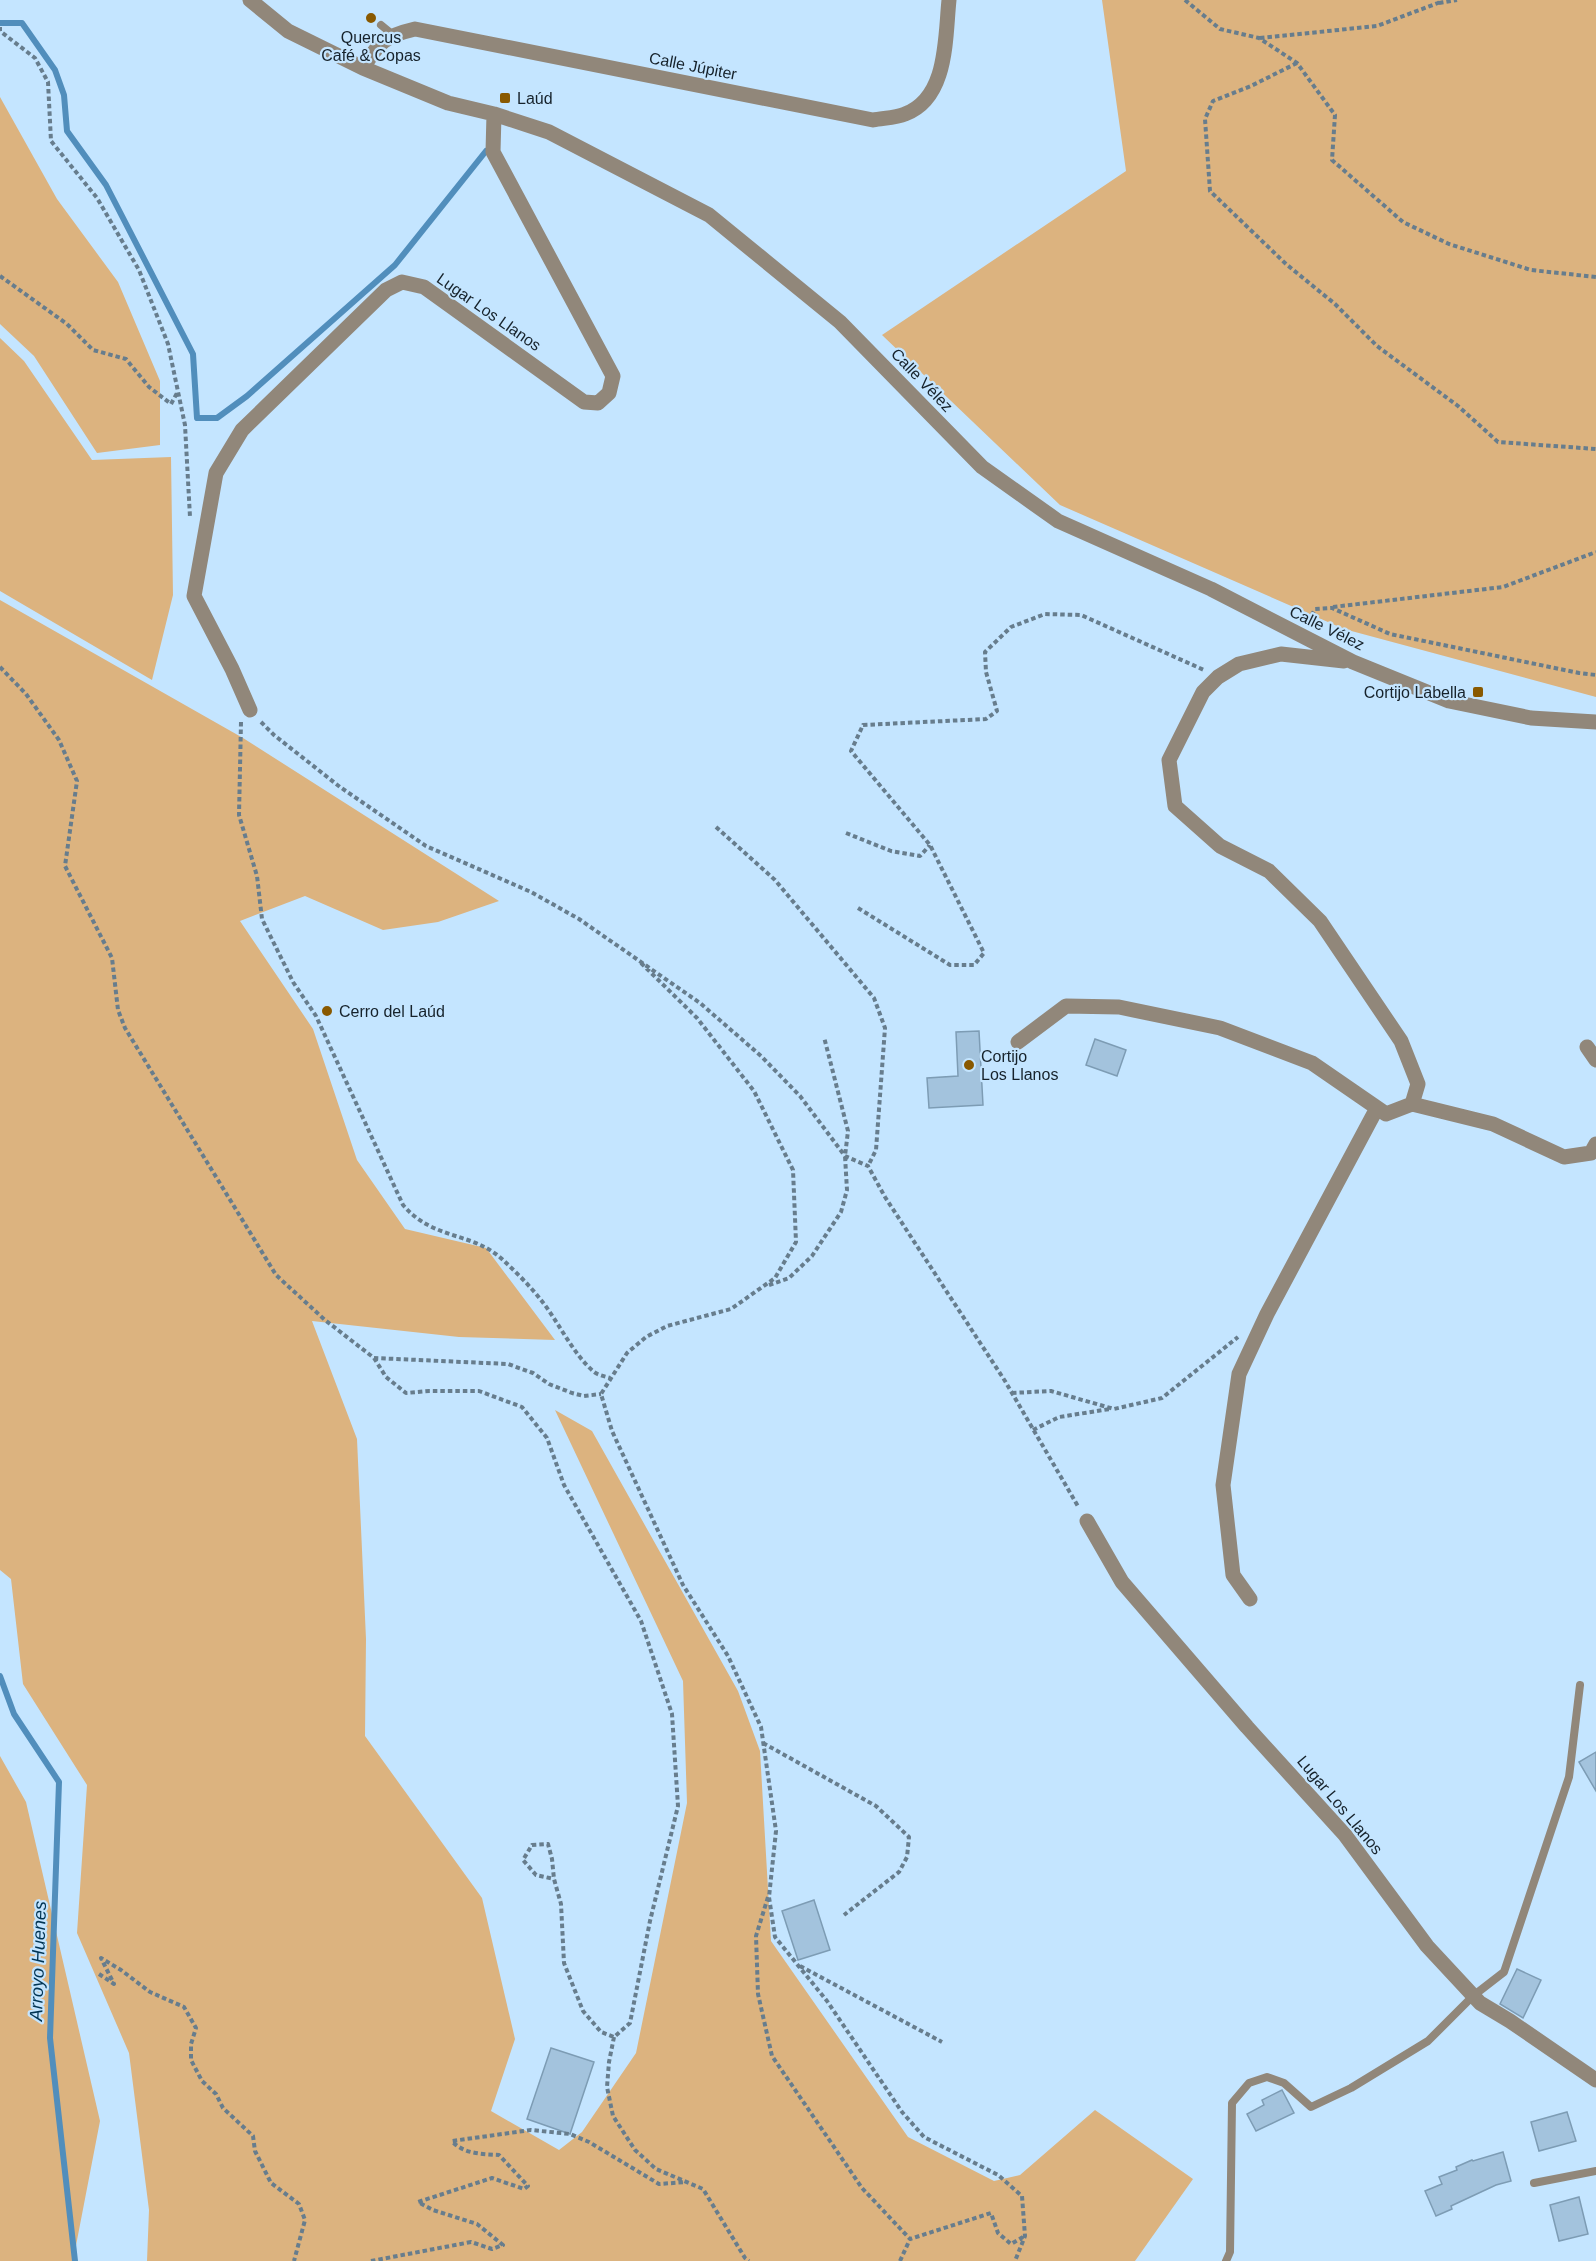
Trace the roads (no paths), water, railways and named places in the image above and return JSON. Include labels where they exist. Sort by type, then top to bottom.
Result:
[{"type":"street","name":"Calle Vélez","points":[[250,0],[288,31],[363,68],[448,103],[494,114],[549,132],[709,215],[840,322],[982,467],[1058,521],[1211,589],[1353,662],[1449,701],[1531,718],[1596,722]]},
{"type":"street","name":"Calle Júpiter","points":[[363,68],[387,30],[415,29],[873,120],[906,114],[929,99],[941,68],[949,0]]},
{"type":"street","name":"Lugar Los Llanos","points":[[250,710],[232,669],[194,596],[216,473],[242,430],[386,290],[402,282],[424,287],[584,402],[598,403],[609,393],[613,376],[494,152],[494,114]]},
{"type":"street","points":[[1353,662],[1281,654],[1239,664],[1218,676],[1203,692],[1169,760],[1175,806],[1220,846],[1269,871],[1320,921],[1401,1041],[1418,1084],[1412,1104]]},
{"type":"street","points":[[1018,1042],[1066,1006],[1119,1006],[1220,1029],[1312,1063],[1386,1114],[1412,1104],[1493,1124],[1564,1157],[1591,1153],[1596,1144]]},
{"type":"street","points":[[1250,1599],[1233,1575],[1223,1485],[1239,1374],[1267,1314],[1377,1108]]},
{"type":"street","name":"Lugar Los Llanos","points":[[1087,1521],[1122,1582],[1247,1727],[1345,1835],[1427,1946],[1480,2003],[1596,2080]]},
{"type":"lane","points":[[1226,2261],[1230,2252],[1232,2103],[1249,2083],[1268,2077],[1284,2083],[1311,2107],[1351,2088],[1428,2041],[1473,1996],[1504,1972],[1569,1777],[1580,1685]]},
{"type":"lane","points":[[1534,2183],[1596,2170]]},
{"type":"waterway","points":[[0,23],[22,23],[55,70],[64,95],[67,131],[106,185],[193,354],[197,418],[217,418],[247,396],[395,265],[486,151]]},
{"type":"waterway","name":"Arroyo Huenes","points":[[0,1676],[14,1714],[59,1782],[50,2038],[75,2261]]},
{"type":"place","name":"Quercus Café & Copas","points":[[371,18]]},
{"type":"place","name":"Laúd","points":[[505,98]]},
{"type":"place","name":"Cortijo Labella","points":[[1478,692]]},
{"type":"place","name":"Cerro del Laúd","points":[[327,1011]]},
{"type":"place","name":"Cortijo Los Llanos","points":[[969,1065]]}]
